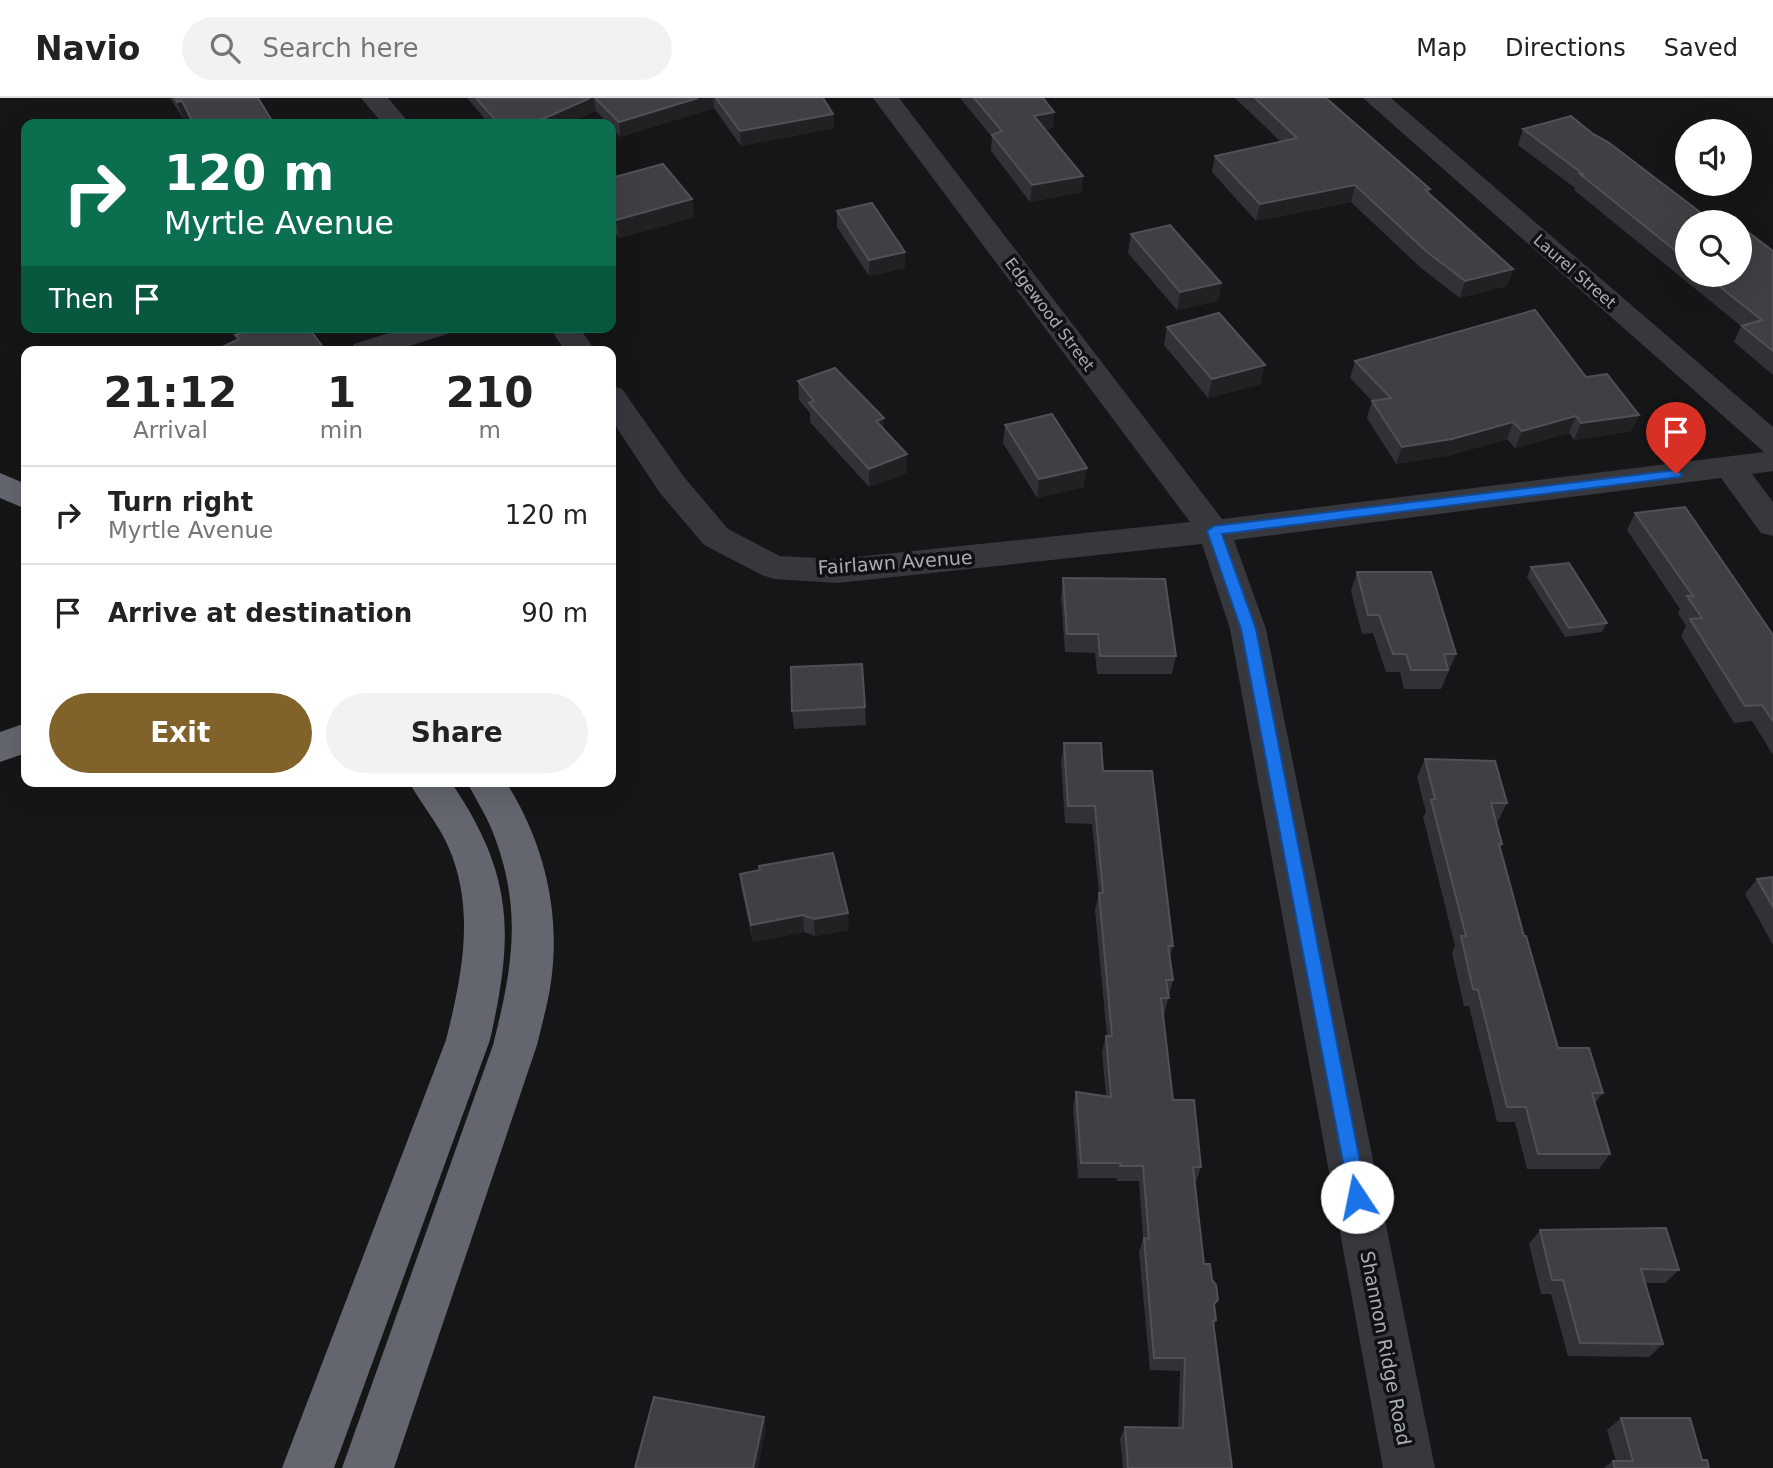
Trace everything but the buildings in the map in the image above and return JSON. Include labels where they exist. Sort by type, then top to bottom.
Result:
[{"type":"highway","points":[[0,484],[21,495]]},
{"type":"highway","points":[[0,747],[21,739]]},
{"type":"highway","points":[[308,1468],[468,1040],[483,981],[487,930],[480,877],[461,828],[432,787]]},
{"type":"highway","points":[[368,1468],[515,1045],[530,981],[534,924],[525,865],[506,811],[489,787]]},
{"type":"street","points":[[374,98],[393,119]]},
{"type":"street","name":"Edgewood Street","points":[[886,98],[1214,531]]},
{"type":"street","name":"Laurel Street","points":[[1376,98],[1773,444]]},
{"type":"street","points":[[378,346],[420,333]]},
{"type":"street","name":"Fairlawn Avenue","points":[[616,403],[671,485],[716,537],[774,567],[837,571],[1214,531],[1773,461]]},
{"type":"street","points":[[1730,468],[1773,525]]},
{"type":"street","name":"Shannon Ridge Road","points":[[1214,531],[1248,629],[1409,1468]]},
{"type":"route","points":[[1357,1197],[1248,629],[1214,531],[1676,474]]}]
